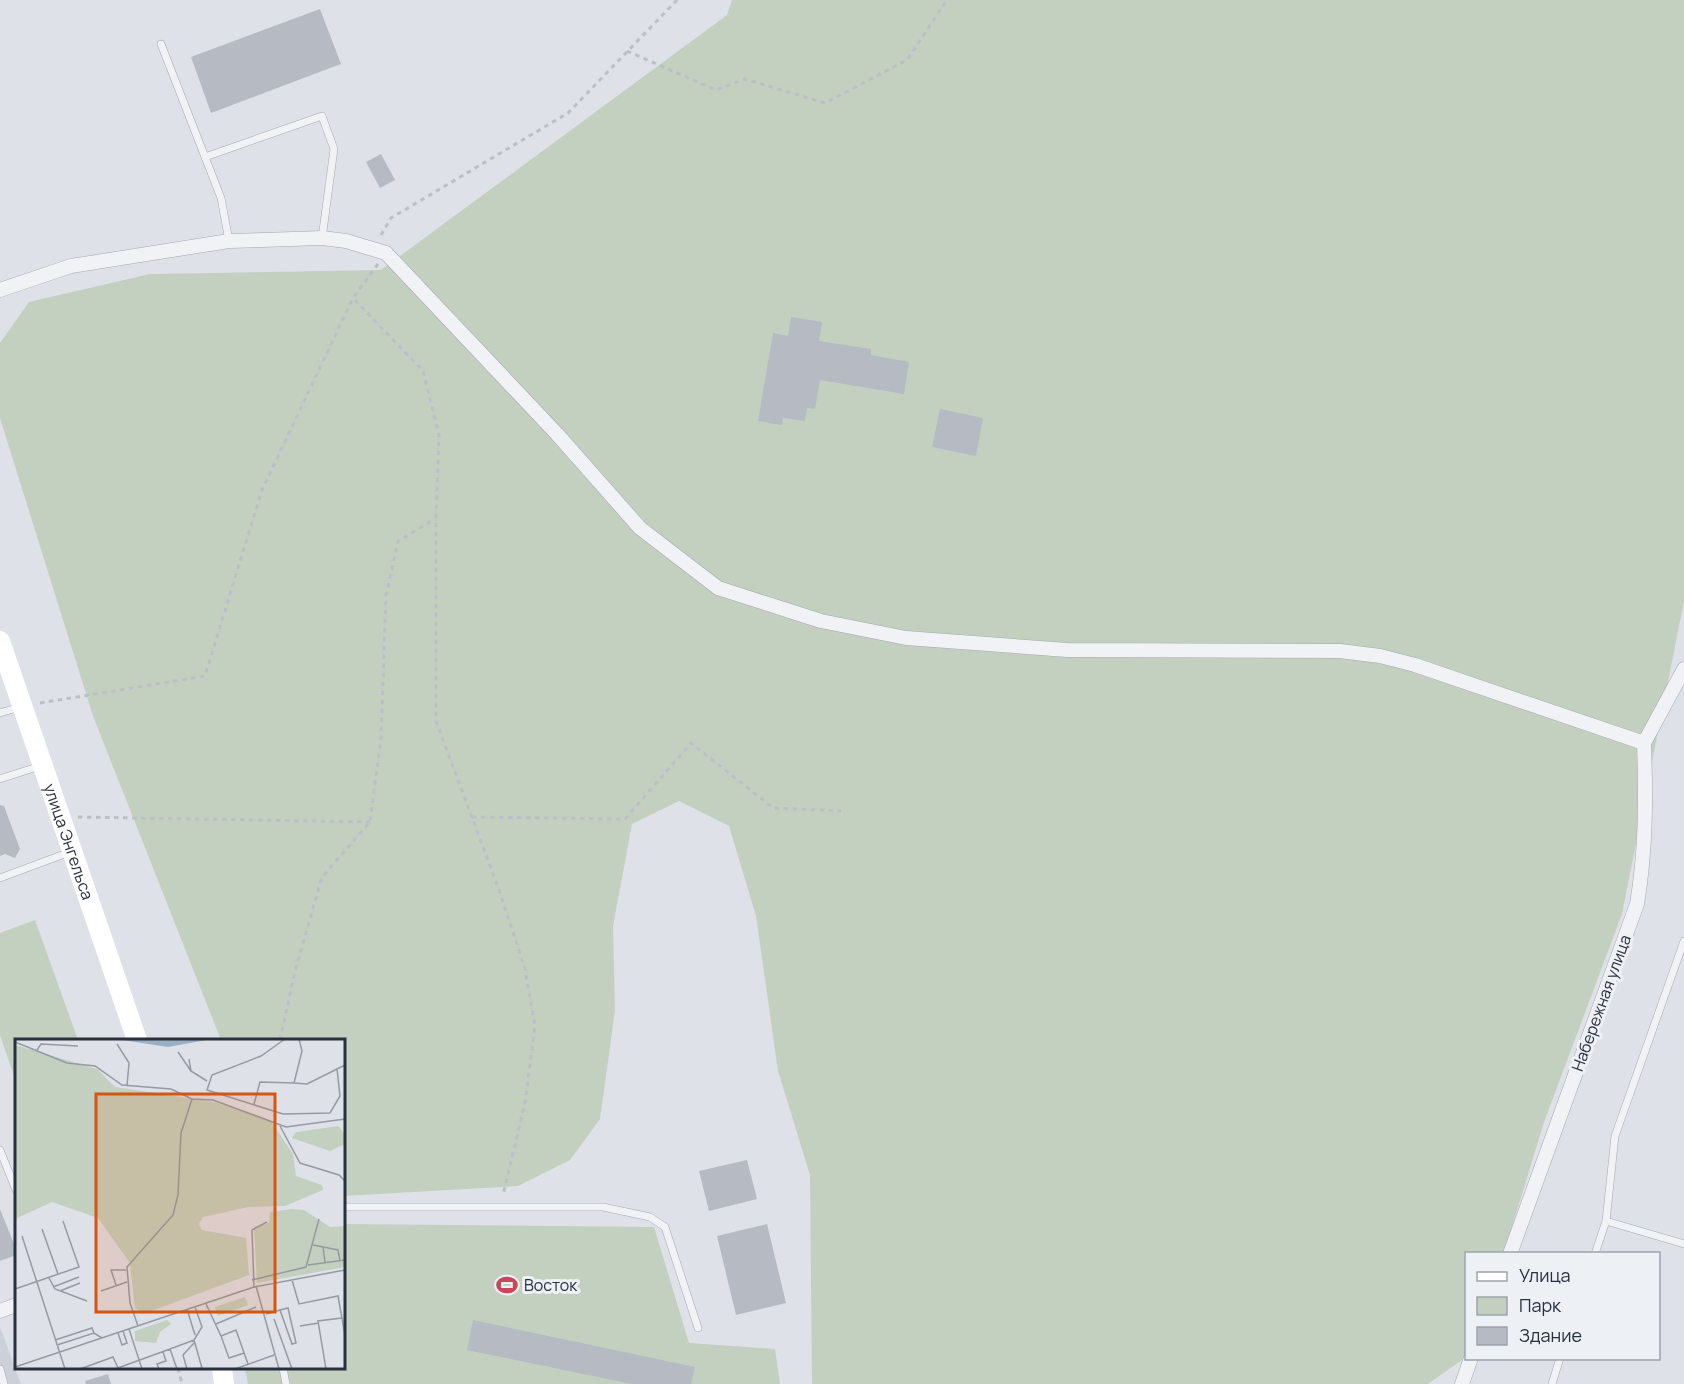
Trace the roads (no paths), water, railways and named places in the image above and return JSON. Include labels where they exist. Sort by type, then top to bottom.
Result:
[{"type":"main road","name":"улица Энгельса","points":[[0,641],[136,1039]]},
{"type":"main road","points":[[222,1369],[224,1384]]},
{"type":"street","points":[[0,290],[71,266],[229,241],[322,238],[380,251],[557,434],[640,528],[718,588],[821,621],[906,638],[1067,650],[1340,651],[1380,656],[1415,665],[1644,743],[1684,669]]},
{"type":"street","name":"Набережная улица","points":[[1511,1252],[1637,904],[1644,858],[1647,814],[1644,743]]},
{"type":"street","points":[[0,1311],[15,1305]]},
{"type":"street","points":[[1462,1384],[1471,1360]]},
{"type":"lane","points":[[161,44],[221,198],[229,241]]},
{"type":"lane","points":[[205,157],[322,116],[334,149],[322,238]]},
{"type":"lane","points":[[0,713],[23,706]]},
{"type":"lane","points":[[0,779],[42,765]]},
{"type":"lane","points":[[0,878],[72,851]]},
{"type":"lane","points":[[1596,1252],[1606,1221],[1615,1136],[1684,941]]},
{"type":"lane","points":[[0,1150],[15,1188]]},
{"type":"lane","points":[[345,1207],[603,1207],[650,1217],[666,1227],[698,1328]]},
{"type":"lane","points":[[1606,1221],[1684,1244]]},
{"type":"lane","points":[[1552,1384],[1560,1360]]},
{"type":"lane","points":[[0,1369],[4,1384]]},
{"type":"lane","points":[[283,1369],[286,1384]]},
{"type":"place","name":"Восток","points":[[507,1285]]}]
